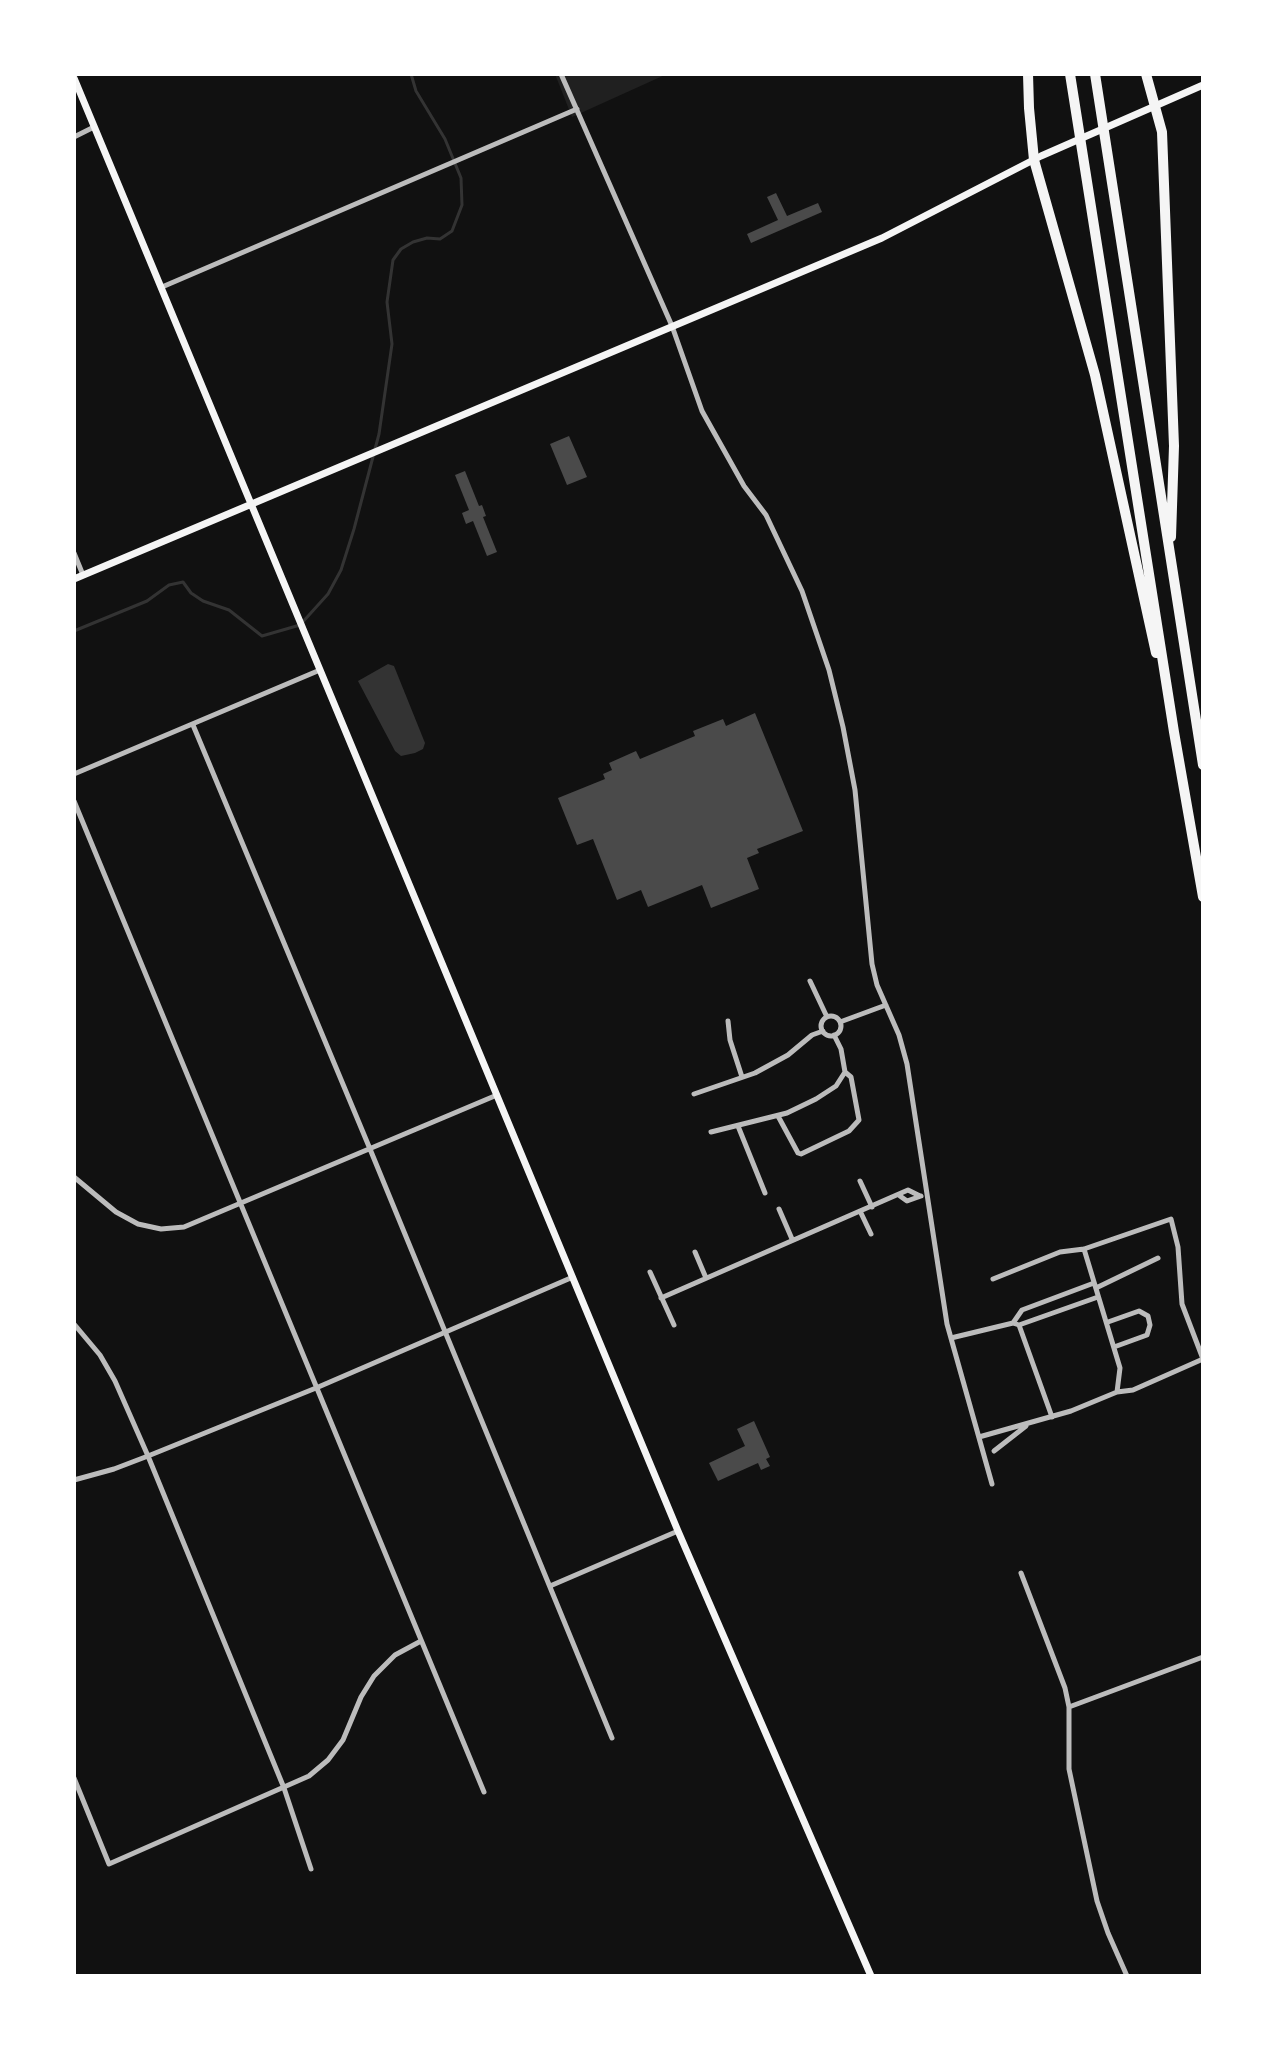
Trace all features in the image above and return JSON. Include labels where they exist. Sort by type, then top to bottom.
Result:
[{"type":"highway","points":[[1028,74],[1034,160],[1095,375],[1174,732]]},
{"type":"highway","points":[[1070,74],[1203,897]]},
{"type":"highway","points":[[1095,74],[1203,765]]},
{"type":"highway","points":[[1146,74],[1162,132],[1173,415],[1170,556]]},
{"type":"main road","points":[[74,78],[678,1531],[871,1976]]},
{"type":"main road","points":[[74,579],[882,238],[1034,160],[1203,85]]},
{"type":"street","points":[[561,74],[672,326],[702,411],[744,486],[766,515],[802,591],[829,670],[855,790],[872,964],[907,1064],[939,1282],[951,1338],[992,1484]]},
{"type":"street","points":[[162,287],[577,109]]},
{"type":"street","points":[[74,137],[95,127]]},
{"type":"street","points":[[74,553],[83,575]]},
{"type":"street","points":[[74,774],[321,670]]},
{"type":"street","points":[[193,725],[612,1738]]},
{"type":"street","points":[[74,801],[484,1792]]},
{"type":"street","points":[[810,981],[827,1017]]},
{"type":"street","points":[[840,1022],[886,1005]]},
{"type":"street","points":[[827,1017],[836,1017],[840,1022],[841,1028],[834,1035],[823,1031],[822,1025],[827,1017]]},
{"type":"street","points":[[728,1021],[730,1040],[742,1077]]},
{"type":"street","points":[[694,1094],[742,1077],[788,1055],[812,1035],[823,1031]]},
{"type":"street","points":[[778,1116],[801,1154],[849,1131],[859,1120],[851,1077],[845,1072],[841,1049],[834,1035]]},
{"type":"street","points":[[711,1132],[778,1116],[816,1099],[836,1086],[845,1072]]},
{"type":"street","points":[[74,1177],[116,1212],[138,1224],[161,1229],[184,1227],[497,1095]]},
{"type":"street","points":[[738,1126],[765,1193]]},
{"type":"street","points":[[860,1181],[872,1207]]},
{"type":"street","points":[[661,1298],[860,1211],[900,1196],[907,1201],[924,1195]]},
{"type":"street","points":[[779,1209],[792,1239]]},
{"type":"street","points":[[860,1211],[871,1234]]},
{"type":"street","points":[[979,1437],[1052,1417],[1117,1392],[1133,1390],[1203,1359],[1182,1304],[1178,1247],[1173,1222],[1167,1219],[1084,1249],[1060,1252],[993,1279]]},
{"type":"street","points":[[1084,1249],[1120,1368],[1117,1392]]},
{"type":"street","points":[[695,1252],[706,1278]]},
{"type":"street","points":[[1052,1417],[1016,1324],[1022,1310],[1095,1285],[1158,1258]]},
{"type":"street","points":[[650,1272],[674,1325]]},
{"type":"street","points":[[74,1480],[148,1456],[316,1388],[573,1277]]},
{"type":"street","points":[[951,1338],[1016,1324],[1098,1297]]},
{"type":"street","points":[[1108,1322],[1139,1311],[1148,1316],[1150,1325],[1147,1335],[1114,1347]]},
{"type":"street","points":[[74,1324],[100,1355],[115,1381],[148,1456],[284,1788],[311,1869]]},
{"type":"street","points":[[994,1451],[1027,1425]]},
{"type":"street","points":[[550,1586],[678,1531]]},
{"type":"street","points":[[1021,1573],[1065,1688],[1069,1707],[1069,1769],[1097,1901],[1127,1976]]},
{"type":"street","points":[[74,1778],[109,1864],[309,1776],[328,1760],[343,1740],[361,1697],[374,1676],[395,1655],[421,1641]]},
{"type":"street","points":[[1069,1707],[1203,1657]]},
{"type":"shaded area","points":[[555,74],[667,74],[572,117]]},
{"type":"shaded area","points":[[388,664],[394,666],[425,743],[423,749],[415,753],[401,756],[395,751],[358,681]]},
{"type":"building","points":[[776,193],[787,216],[818,203],[822,212],[751,243],[747,234],[778,220],[767,197]]},
{"type":"building","points":[[569,436],[587,477],[567,485],[550,444]]},
{"type":"building","points":[[465,471],[479,506],[482,505],[486,516],[483,517],[497,552],[487,556],[473,521],[466,524],[462,513],[469,510],[455,475]]},
{"type":"building","points":[[755,713],[803,831],[757,849],[759,853],[747,858],[759,889],[711,908],[702,885],[648,907],[641,890],[617,900],[593,839],[577,845],[558,798],[605,779],[603,774],[612,770],[609,763],[636,751],[640,759],[695,736],[693,731],[723,719],[726,726]]},
{"type":"building","points":[[754,1421],[770,1457],[766,1459],[770,1466],[761,1470],[758,1463],[718,1481],[709,1463],[745,1446],[737,1429]]},
{"type":"waterway","points":[[74,631],[147,601],[169,585],[183,582],[191,593],[203,601],[229,610],[262,636],[300,625],[328,594],[341,570],[379,434],[392,344],[387,302],[393,260],[401,249],[413,242],[427,238],[440,239],[452,231],[462,205],[461,178],[445,139],[416,91],[411,74]]}]
